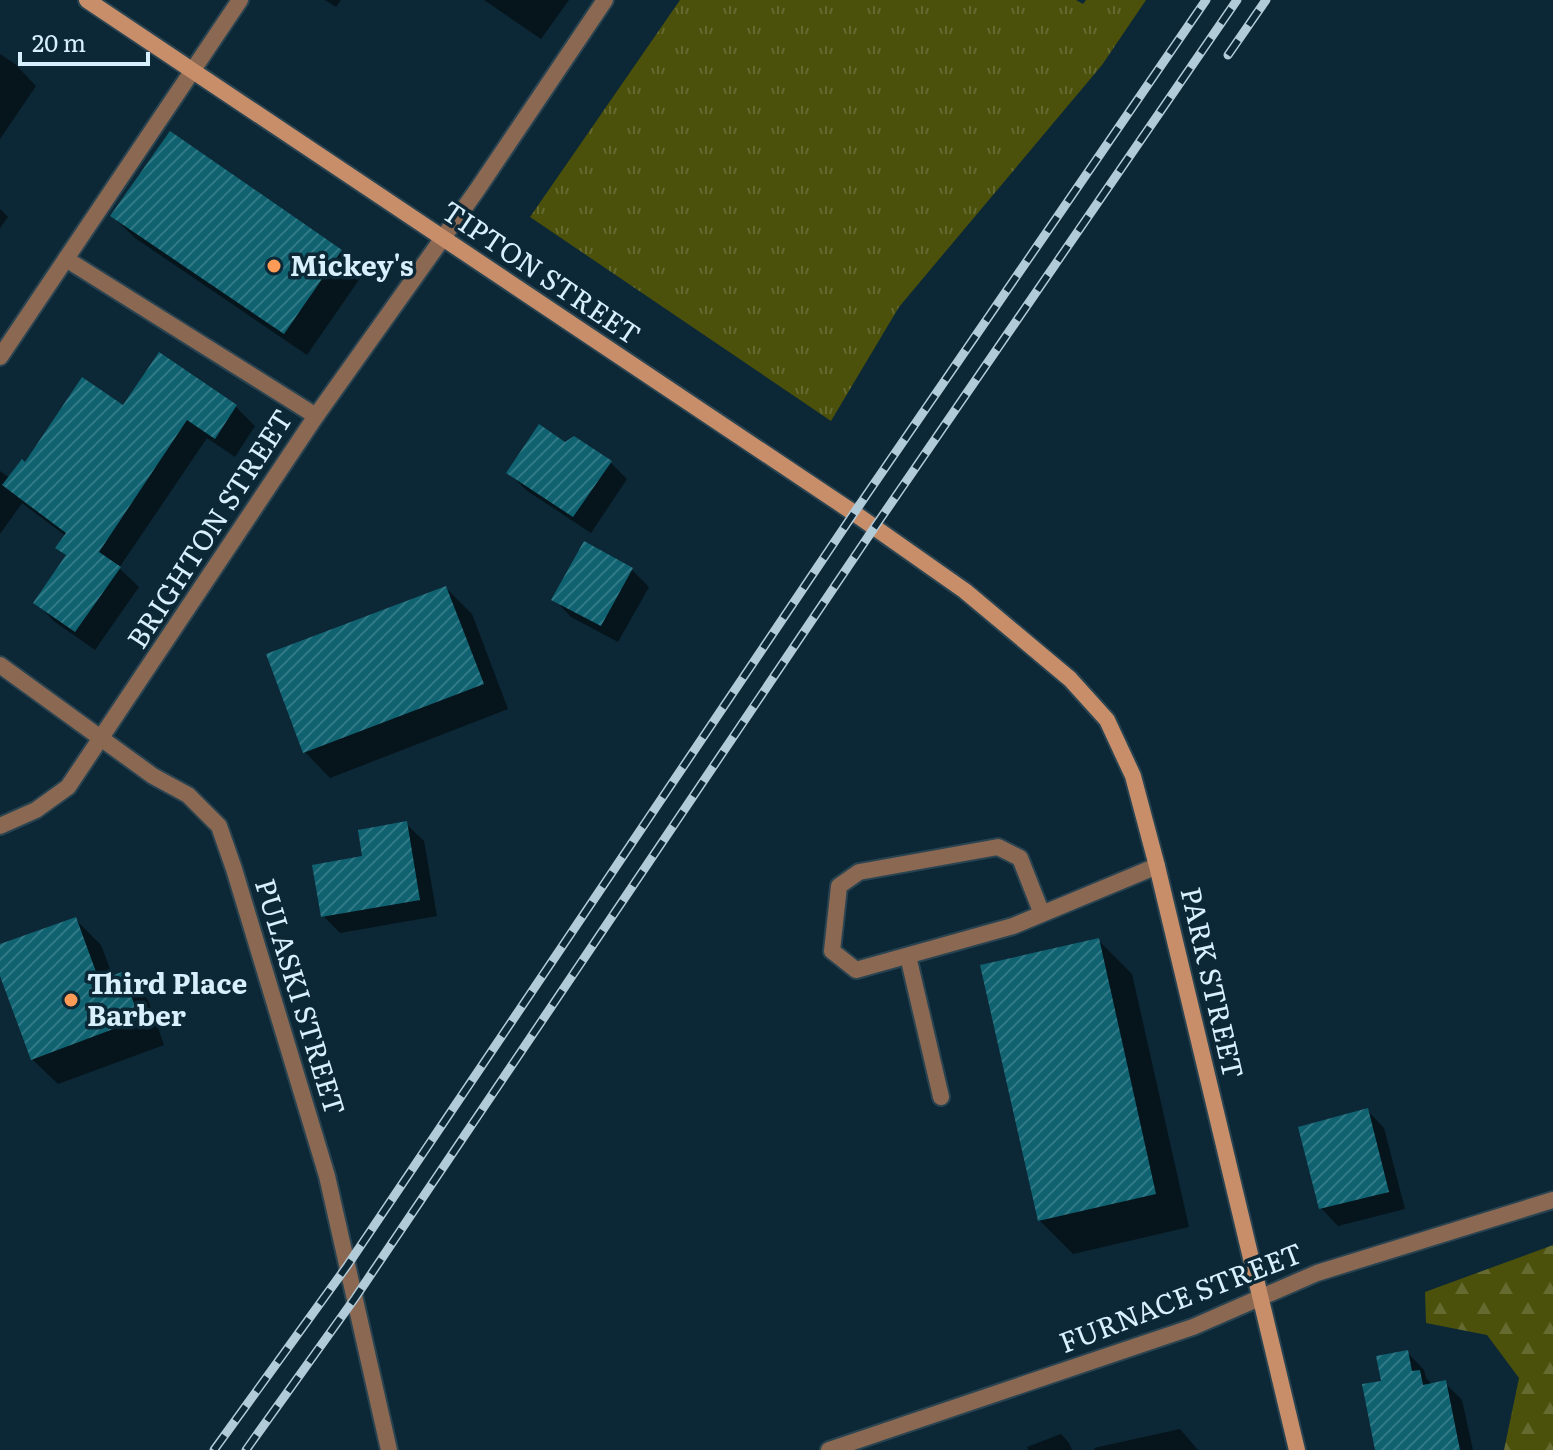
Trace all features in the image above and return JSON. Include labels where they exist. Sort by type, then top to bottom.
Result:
[{"type":"street","name":"TIPTON STREET","points":[[87,0],[854,513],[965,591]]},
{"type":"street","points":[[0,357],[240,0]]},
{"type":"street","name":"BRIGHTON STREET","points":[[0,826],[36,810],[68,787],[316,416],[605,0]]},
{"type":"street","points":[[66,259],[316,416]]},
{"type":"street","name":"PARK STREET","points":[[965,591],[1070,679],[1107,720],[1133,776],[1297,1450]]},
{"type":"street","name":"PULASKI STREET","points":[[0,665],[153,776],[188,795],[219,826],[327,1176],[389,1450]]},
{"type":"street","points":[[1042,914],[1020,858],[998,847],[859,872],[839,886],[832,951],[856,970],[1013,926],[1042,914],[1157,866]]},
{"type":"street","points":[[908,956],[941,1097]]},
{"type":"street","name":"FURNACE STREET","points":[[829,1450],[1193,1327],[1325,1270],[1553,1200]]},
{"type":"green space","points":[[680,0],[1076,0],[1083,4],[1086,0],[1146,0],[1102,65],[899,307],[831,421],[530,217]]},
{"type":"green space","points":[[1553,1245],[1553,1450],[1504,1450],[1519,1378],[1487,1335],[1426,1323],[1425,1292]]},
{"type":"building","points":[[170,131],[342,250],[284,334],[110,216]]},
{"type":"building","points":[[159,352],[237,405],[215,439],[187,420],[99,552],[121,567],[75,632],[33,603],[66,555],[55,548],[66,533],[2,485],[22,459],[25,462],[82,377],[123,405]]},
{"type":"building","points":[[539,424],[565,442],[574,436],[612,461],[573,517],[506,473]]},
{"type":"building","points":[[584,541],[633,568],[601,626],[551,600]]},
{"type":"building","points":[[446,586],[484,684],[303,753],[266,654]]},
{"type":"building","points":[[407,821],[420,900],[321,917],[312,865],[362,856],[358,830]]},
{"type":"building","name":"Third Place Barber","points":[[76,917],[99,980],[122,972],[140,1019],[31,1060],[0,976],[0,944]]},
{"type":"building","points":[[1099,938],[1156,1194],[1038,1221],[980,965]]},
{"type":"building","points":[[1368,1108],[1389,1192],[1319,1209],[1298,1127]]},
{"type":"building","points":[[1408,1350],[1412,1371],[1420,1370],[1423,1385],[1446,1380],[1460,1450],[1375,1450],[1362,1384],[1381,1381],[1376,1356]]},
{"type":"railway","points":[[214,1450],[347,1266],[854,513],[1206,0]]},
{"type":"railway","points":[[246,1450],[355,1298],[874,528],[1237,0]]},
{"type":"railway","points":[[1228,55],[1266,0]]},
{"type":"place","name":"Mickey's","points":[[274,266]]},
{"type":"place","name":"Third Place Barber","points":[[71,1000]]}]
